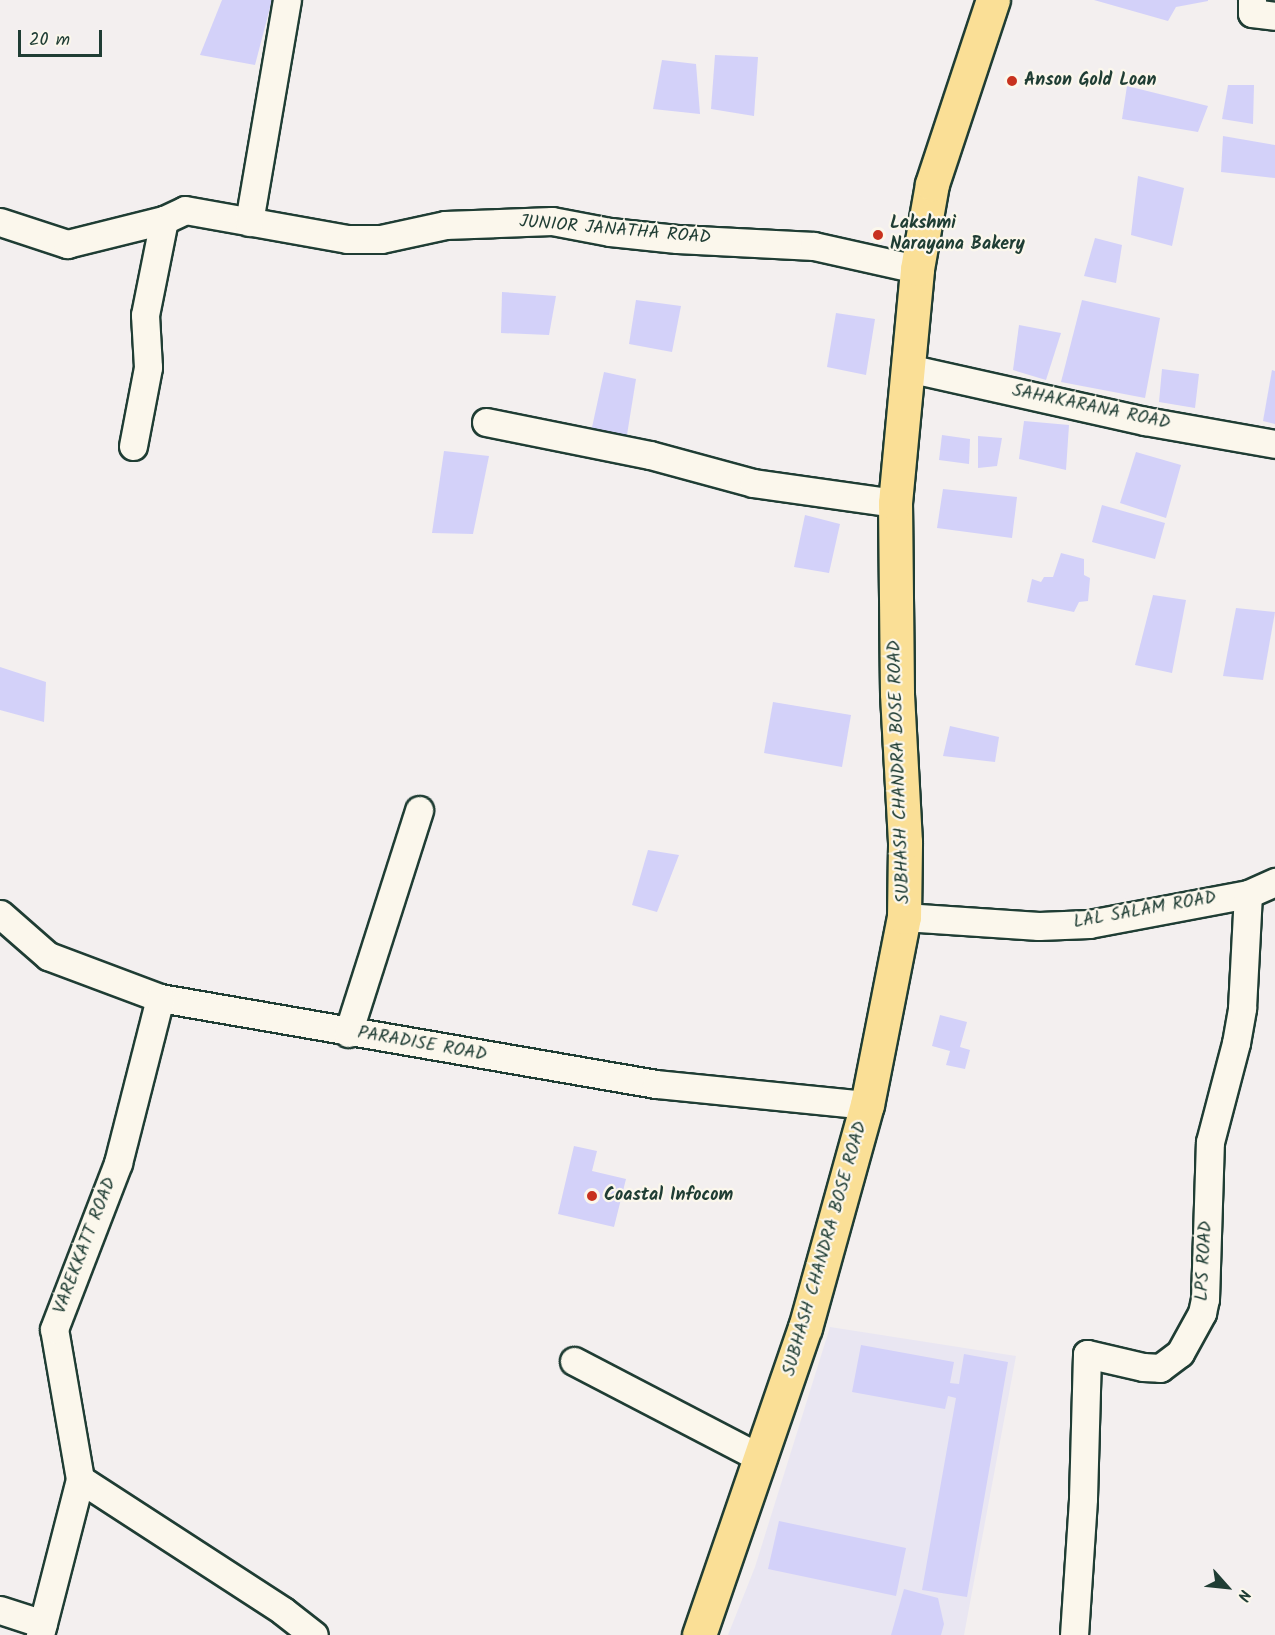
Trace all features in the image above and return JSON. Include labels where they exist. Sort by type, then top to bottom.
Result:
[{"type":"main road","name":"SUBHASH CHANDRA BOSE ROAD","points":[[699,1635],[762,1459],[805,1328],[867,1105],[904,917],[905,842],[897,693],[895,503],[917,269],[932,184],[993,0]]},
{"type":"street","points":[[249,222],[287,0]]},
{"type":"street","points":[[1252,0],[1252,13],[1275,16]]},
{"type":"street","name":"JUNIOR JANATHA ROAD","points":[[0,222],[67,244],[164,220],[184,210],[347,239],[381,239],[445,225],[552,221],[610,232],[677,239],[814,246],[917,269]]},
{"type":"street","points":[[133,446],[148,367],[146,315],[164,220]]},
{"type":"street","name":"SAHAKARANA ROAD","points":[[908,368],[1145,421],[1275,444]]},
{"type":"street","points":[[486,422],[650,455],[753,483],[895,503]]},
{"type":"street","points":[[348,1033],[419,810]]},
{"type":"street","name":"LAL SALAM ROAD","points":[[904,917],[1039,926],[1089,924],[1248,894],[1275,882]]},
{"type":"street","name":"LPS ROAD","points":[[1074,1635],[1083,1498],[1087,1354],[1143,1367],[1160,1368],[1180,1353],[1202,1313],[1205,1299],[1210,1142],[1236,1043],[1242,1008],[1248,894]]},
{"type":"street","name":"PARADISE ROAD","points":[[0,914],[48,956],[160,998],[348,1033],[656,1084],[867,1105]]},
{"type":"street","name":"VAREKKATT ROAD","points":[[41,1630],[80,1479],[54,1329],[118,1162],[160,998]]},
{"type":"street","points":[[574,1361],[762,1459]]},
{"type":"street","points":[[80,1479],[283,1611],[314,1635]]},
{"type":"street","points":[[0,1610],[41,1630]]},
{"type":"shaded area","points":[[830,1327],[1016,1356],[964,1635],[728,1635],[755,1567]]},
{"type":"building","points":[[222,0],[272,0],[255,65],[200,55]]},
{"type":"building","points":[[1094,0],[1208,1],[1176,7],[1168,21]]},
{"type":"building","points":[[715,55],[758,57],[754,116],[711,109]]},
{"type":"building","points":[[662,60],[696,64],[700,114],[653,109]]},
{"type":"building","points":[[1228,85],[1254,85],[1253,124],[1222,119]]},
{"type":"building","points":[[1127,86],[1208,106],[1198,132],[1122,119]]},
{"type":"building","points":[[1223,136],[1275,145],[1275,178],[1221,172]]},
{"type":"building","points":[[1138,176],[1184,188],[1172,246],[1131,235]]},
{"type":"building","points":[[1095,238],[1122,245],[1116,283],[1084,276]]},
{"type":"building","points":[[502,292],[556,296],[549,335],[501,333]]},
{"type":"building","points":[[636,300],[681,306],[672,352],[629,344]]},
{"type":"building","points":[[1082,300],[1160,318],[1145,398],[1061,382]]},
{"type":"building","points":[[836,313],[875,319],[866,375],[827,367]]},
{"type":"building","points":[[1019,325],[1061,333],[1046,380],[1013,370]]},
{"type":"building","points":[[1162,369],[1199,374],[1195,408],[1159,402]]},
{"type":"building","points":[[1272,370],[1275,371],[1275,424],[1263,421]]},
{"type":"building","points":[[604,372],[636,379],[626,441],[591,432]]},
{"type":"building","points":[[1024,421],[1069,425],[1066,470],[1019,459]]},
{"type":"building","points":[[942,435],[970,439],[969,464],[939,460]]},
{"type":"building","points":[[978,436],[1002,438],[997,466],[978,468]]},
{"type":"building","points":[[444,451],[489,456],[473,534],[432,533]]},
{"type":"building","points":[[1136,452],[1181,465],[1166,518],[1120,503]]},
{"type":"building","points":[[943,489],[1017,497],[1012,538],[937,528]]},
{"type":"building","points":[[1102,505],[1165,523],[1155,559],[1092,542]]},
{"type":"building","points":[[805,515],[840,524],[829,573],[794,567]]},
{"type":"building","points":[[1061,553],[1084,559],[1084,575],[1090,578],[1088,601],[1079,602],[1074,612],[1027,602],[1032,579],[1041,582],[1044,577],[1053,577]]},
{"type":"building","points":[[1153,595],[1186,600],[1172,673],[1135,665]]},
{"type":"building","points":[[1236,608],[1275,612],[1263,680],[1223,676]]},
{"type":"building","points":[[0,667],[46,682],[44,722],[0,710]]},
{"type":"building","points":[[773,702],[851,715],[842,767],[764,753]]},
{"type":"building","points":[[950,726],[999,737],[995,762],[943,756]]},
{"type":"building","points":[[648,850],[679,855],[657,912],[632,905]]},
{"type":"building","points":[[940,1015],[967,1022],[960,1047],[970,1050],[965,1069],[946,1065],[950,1051],[932,1046]]},
{"type":"building","name":"Coastal Infocom","points":[[574,1146],[597,1151],[592,1171],[626,1179],[614,1227],[558,1214]]},
{"type":"building","points":[[861,1345],[954,1362],[950,1383],[959,1384],[964,1354],[1008,1362],[967,1597],[922,1590],[956,1398],[948,1396],[945,1409],[852,1392]]},
{"type":"building","points":[[779,1521],[906,1548],[896,1596],[768,1569]]},
{"type":"building","points":[[904,1589],[938,1598],[944,1624],[941,1635],[891,1635]]},
{"type":"place","name":"Anson Gold Loan","points":[[1012,81]]},
{"type":"place","name":"Lakshmi Narayana Bakery","points":[[878,235]]},
{"type":"place","name":"Coastal Infocom","points":[[592,1196]]}]
